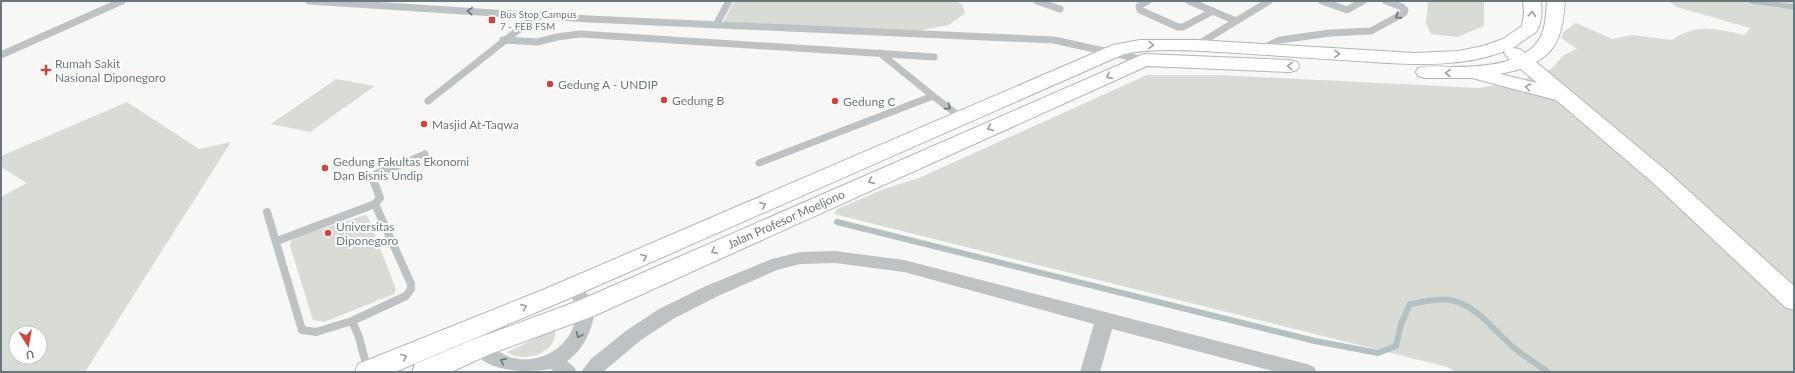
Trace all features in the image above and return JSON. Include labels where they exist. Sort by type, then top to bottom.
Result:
[{"type":"street","points":[[368,372],[476,326],[574,287],[1119,49],[1140,45],[1197,45],[1415,59],[1459,57],[1488,51],[1509,43],[1530,28],[1533,13],[1532,1]]},
{"type":"street","points":[[1144,60],[1471,73],[1494,71],[1524,61],[1542,50],[1553,30],[1556,1]]},
{"type":"street","points":[[1504,45],[1660,177],[1794,301]]},
{"type":"street","points":[[1542,50],[1566,96]]},
{"type":"street","name":"Jalan Profesor Moeljono","points":[[428,371],[481,347],[587,308],[1144,60]]},
{"type":"street","points":[[1471,73],[1566,96]]},
{"type":"street","points":[[591,372],[598,364],[634,335],[666,314],[772,265],[800,258],[835,257],[904,266],[1105,320],[1308,372]]},
{"type":"street","points":[[476,326],[481,347],[503,363],[522,368],[542,365],[560,367],[579,336],[587,308],[574,287]]},
{"type":"street","points":[[1090,372],[1105,320]]},
{"type":"lane","points":[[1,55],[85,19],[122,1]]},
{"type":"lane","points":[[309,1],[536,16],[1054,40],[1114,52],[1144,60]]},
{"type":"lane","points":[[716,25],[729,1]]},
{"type":"lane","points":[[1037,1],[1060,9]]},
{"type":"lane","points":[[1148,1],[1140,6],[1140,10],[1178,27],[1188,26],[1213,11]]},
{"type":"lane","points":[[1189,1],[1236,21]]},
{"type":"lane","points":[[1197,45],[1269,1]]},
{"type":"lane","points":[[1322,1],[1346,10],[1363,1]]},
{"type":"lane","points":[[1260,50],[1280,40],[1330,33],[1363,32],[1378,29],[1404,13],[1405,10],[1402,7],[1386,1]]},
{"type":"lane","points":[[428,101],[503,40],[536,16]]},
{"type":"lane","points":[[503,40],[537,42],[557,36],[580,34],[880,52],[934,57]]},
{"type":"lane","points":[[880,52],[962,118]]},
{"type":"lane","points":[[759,163],[933,96]]},
{"type":"lane","points":[[277,241],[375,204],[380,198],[373,179],[376,174],[426,154]]},
{"type":"lane","points":[[268,212],[302,330],[316,332],[352,321],[406,296],[410,289],[411,284],[375,204]]},
{"type":"lane","points":[[352,321],[359,337],[368,372]]},
{"type":"shaded area","points":[[734,1],[955,1],[962,4],[965,13],[949,25],[911,32],[723,23]]},
{"type":"shaded area","points":[[1428,1],[1484,1],[1484,26],[1457,37],[1431,34],[1426,23]]},
{"type":"shaded area","points":[[1668,1],[1794,1],[1794,372],[1456,372],[1447,367],[834,214],[837,209],[884,189],[919,178],[1147,75],[1219,75],[1480,88],[1522,80],[1551,69],[1564,55],[1577,49],[1561,38],[1563,32],[1576,23],[1612,39],[1632,35],[1672,40],[1682,34],[1700,29],[1717,30],[1745,35],[1750,28],[1677,7]]},
{"type":"shaded area","points":[[336,79],[375,86],[310,132],[271,124]]},
{"type":"shaded area","points":[[127,102],[199,149],[231,142],[85,372],[1,372],[1,197],[27,183],[1,167],[1,156]]},
{"type":"shaded area","points":[[365,215],[368,217],[396,289],[394,294],[324,322],[313,320],[290,246],[291,241],[297,237]]},
{"type":"shaded area","points":[[555,329],[555,337],[551,344],[546,350],[538,354],[522,357],[507,352]]},
{"type":"waterway","points":[[1751,1],[1794,7]]},
{"type":"waterway","points":[[837,222],[1315,341],[1378,353],[1396,346],[1401,324],[1410,304],[1435,300],[1450,300],[1460,303],[1477,313],[1513,347],[1548,372]]},
{"type":"place","name":"Bus Stop Campus 7 - FEB FSM","points":[[492,20]]},
{"type":"place","name":"Rumah Sakit Nasional Diponegoro","points":[[46,70]]},
{"type":"place","name":"Gedung A - UNDIP","points":[[550,84]]},
{"type":"place","name":"Gedung B","points":[[664,100]]},
{"type":"place","name":"Gedung C","points":[[835,101]]},
{"type":"place","name":"Masjid At-Taqwa","points":[[424,124]]},
{"type":"place","name":"Gedung Fakultas Ekonomi Dan Bisnis Undip","points":[[325,168]]},
{"type":"place","name":"Universitas Diponegoro","points":[[328,233]]}]
